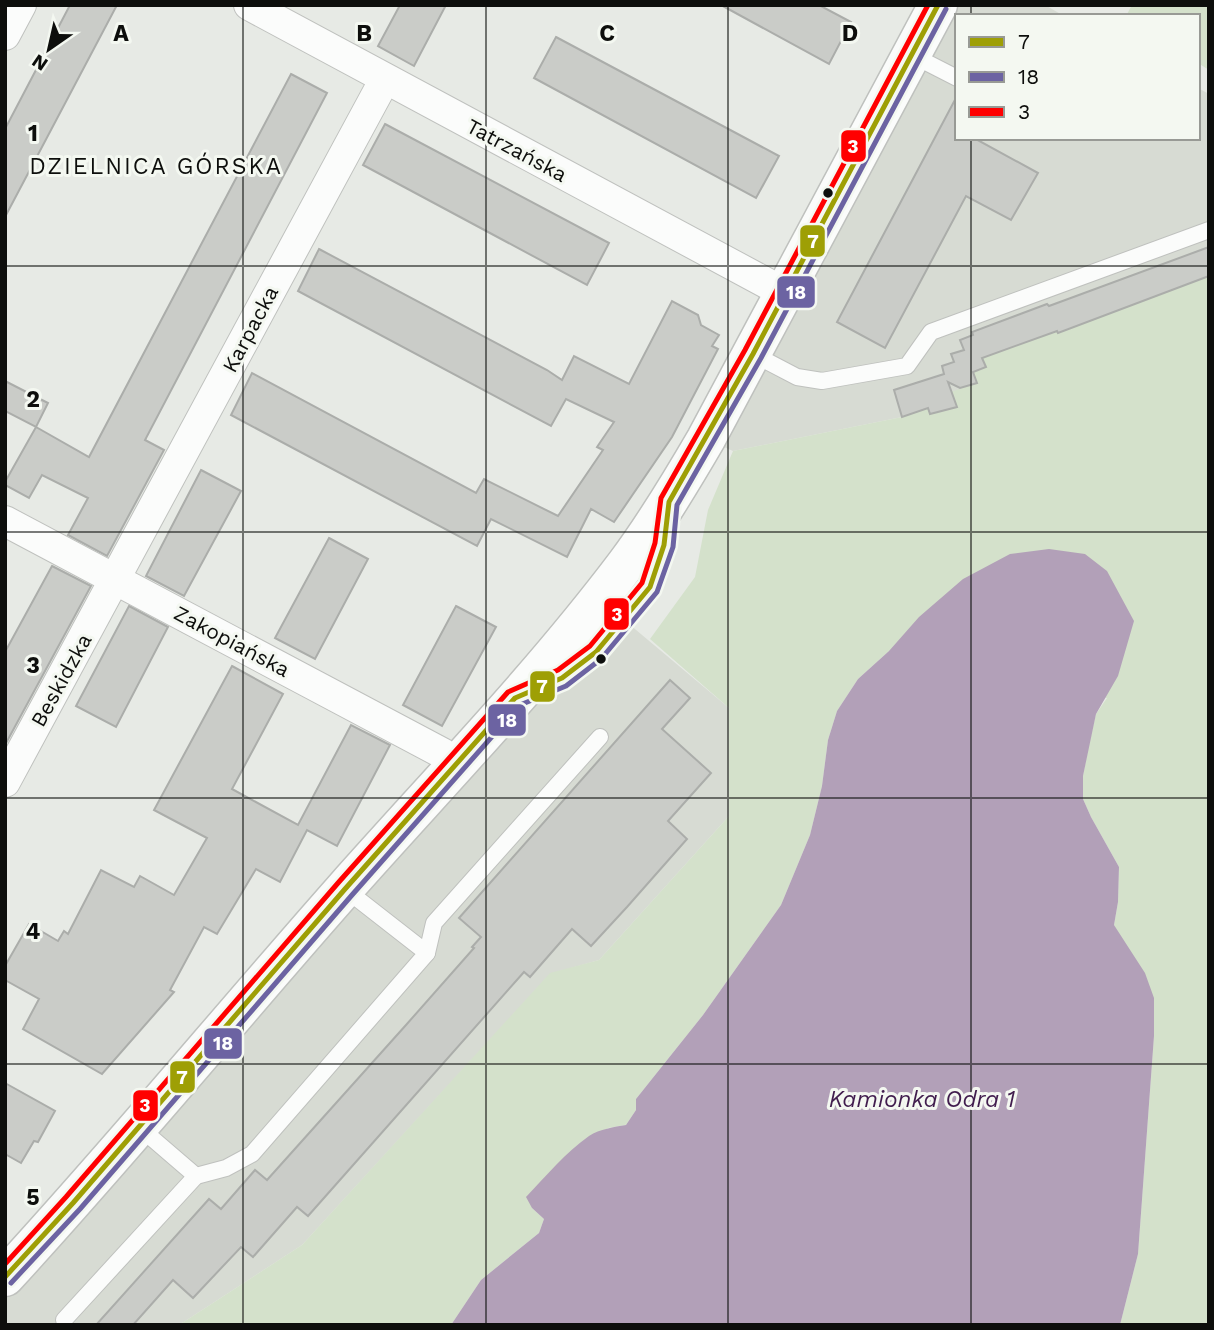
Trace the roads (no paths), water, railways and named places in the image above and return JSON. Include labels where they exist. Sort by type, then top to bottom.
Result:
[{"type":"street","points":[[5,35],[21,5]]},
{"type":"street","name":"Tatrzańska","points":[[249,5],[785,293]]},
{"type":"street","points":[[5,1277],[515,698],[628,562],[669,502],[753,354],[938,5]]},
{"type":"street","name":"Karpacka","points":[[116,579],[385,79]]},
{"type":"street","name":"Zakopiańska","points":[[5,521],[442,753],[456,765]]},
{"type":"street","name":"Beskidzka","points":[[5,782],[116,579]]},
{"type":"lane","points":[[912,55],[955,77]]},
{"type":"lane","points":[[753,354],[797,377],[822,381],[907,366],[931,332],[1209,230]]},
{"type":"lane","points":[[64,1320],[196,1177],[226,1168],[252,1154],[428,953],[434,923],[600,737]]},
{"type":"lane","points":[[345,889],[428,953]]},
{"type":"lane","points":[[139,1127],[196,1177]]},
{"type":"water","name":"Kamionka Odra 1","points":[[1049,549],[1085,554],[1107,571],[1134,621],[1118,676],[1096,714],[1083,776],[1083,799],[1119,867],[1114,925],[1145,973],[1154,998],[1154,1036],[1138,1254],[1120,1325],[451,1325],[481,1280],[539,1233],[544,1219],[532,1208],[526,1197],[580,1142],[602,1130],[626,1125],[636,1110],[636,1099],[703,1015],[781,905],[810,835],[822,786],[828,740],[837,711],[858,679],[889,651],[919,617],[963,579],[1010,554]]},
{"type":"district","name":"DZIELNICA GÓRSKA","points":[[156,166]]}]
